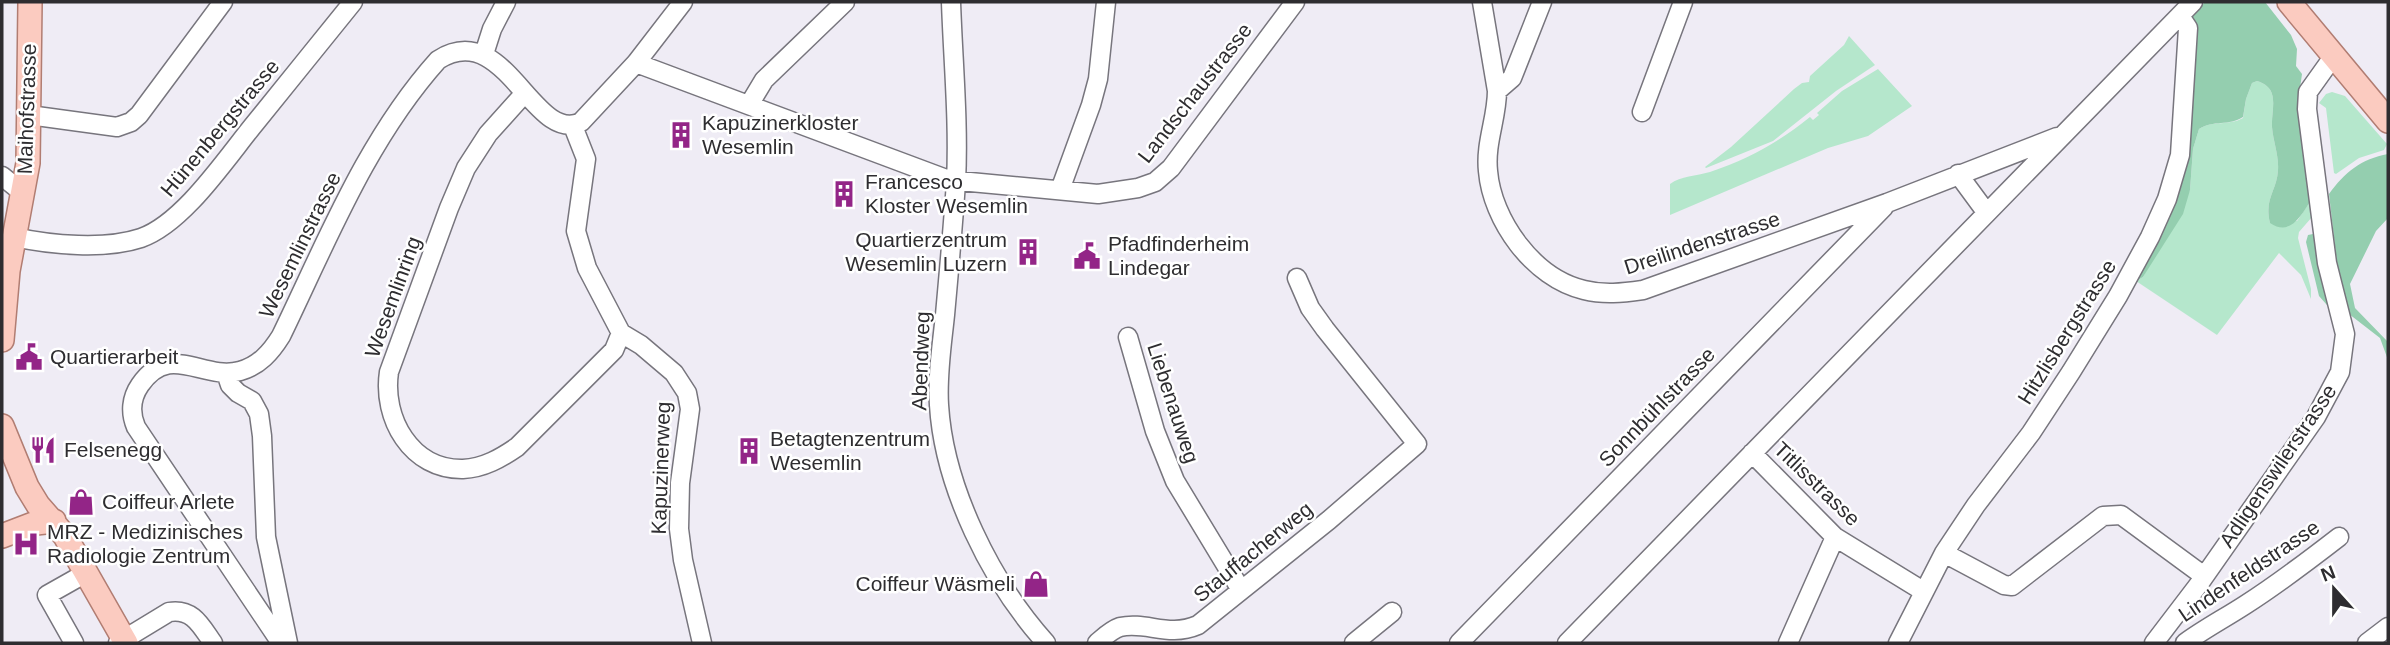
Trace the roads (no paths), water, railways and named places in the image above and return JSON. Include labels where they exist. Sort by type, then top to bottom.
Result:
[{"type":"main road","name":"Maihofstrasse","points":[[2,340],[14,237],[28,163],[30,2]]},
{"type":"main road","points":[[2288,2],[2388,121]]},
{"type":"main road","points":[[2,426],[27,487],[38,505],[54,521],[123,642]]},
{"type":"main road","points":[[2,536],[36,523],[54,521]]},
{"type":"street","points":[[29,115],[117,127],[131,122],[223,2]]},
{"type":"street","name":"Hünenbergstrasse","points":[[14,237],[39,242],[120,243],[141,238],[164,226],[201,190],[353,2]]},
{"type":"street","points":[[506,2],[492,29],[484,54],[498,63],[524,94],[554,119],[564,125],[573,126],[581,122],[636,63],[683,2]]},
{"type":"street","points":[[749,105],[764,80],[845,2]]},
{"type":"street","name":"Abendweg","points":[[951,2],[956,181],[939,367],[939,405],[947,456],[957,492],[992,567],[1017,606],[1046,643]]},
{"type":"street","points":[[1060,190],[1098,79],[1106,2]]},
{"type":"street","name":"Landschaustrasse","points":[[636,63],[924,172],[956,181],[1098,194],[1138,188],[1156,182],[1171,168],[1294,2]]},
{"type":"street","points":[[1482,2],[1497,91]]},
{"type":"street","name":"Dreilindenstrasse","points":[[1542,2],[1512,78],[1497,91],[1497,107],[1487,149],[1488,172],[1494,205],[1503,225],[1526,254],[1553,275],[1582,290],[1615,294],[1643,290],[1887,203],[2060,136]]},
{"type":"street","points":[[1642,111],[1683,2]]},
{"type":"street","points":[[1567,643],[2193,2]]},
{"type":"street","name":"Hitzlisbergstrasse","points":[[1898,643],[1944,553],[1976,505],[2031,433],[2071,372],[2118,296],[2150,237],[2167,199],[2180,155],[2188,28],[2180,16]]},
{"type":"street","name":"Wesemlinstrasse","points":[[226,373],[251,367],[273,350],[364,163],[394,115],[429,70],[438,60],[453,52],[465,50],[484,54]]},
{"type":"street","name":"Adligenswilerstrasse","points":[[2154,643],[2316,417],[2335,384],[2343,360],[2345,334],[2327,263],[2307,109],[2308,92],[2333,57]]},
{"type":"street","name":"Wesemlinring","points":[[524,94],[488,134],[466,169],[449,208],[389,372],[386,391],[390,412],[399,432],[410,447],[427,460],[445,467],[475,467],[501,458],[517,447],[614,350],[621,333]]},
{"type":"street","name":"Kapuzinerweg","points":[[573,126],[586,159],[576,231],[579,247],[597,290],[621,333],[674,373],[687,393],[690,419],[680,483],[679,528],[683,560],[702,643]]},
{"type":"street","points":[[1958,174],[1986,212]]},
{"type":"street","points":[[2,176],[23,193]]},
{"type":"street","name":"Sonnbühlstrasse","points":[[1459,643],[1887,203]]},
{"type":"street","name":"Stauffacherweg","points":[[1097,643],[1109,632],[1121,627],[1185,631],[1198,625],[1329,520],[1417,443],[1325,329],[1310,307],[1297,278]]},
{"type":"street","name":"Liebenauweg","points":[[1128,337],[1155,431],[1175,481],[1241,590]]},
{"type":"street","points":[[281,643],[143,440],[132,417],[132,403],[137,390],[154,369],[182,363],[226,373],[230,385],[252,401],[259,414],[266,537],[288,643]]},
{"type":"street","name":"Titlisstrasse","points":[[1752,453],[1835,537],[1923,592]]},
{"type":"street","points":[[1944,553],[2004,585],[2012,586],[2103,516],[2111,514],[2121,515],[2204,576]]},
{"type":"street","points":[[1788,643],[1835,537]]},
{"type":"street","name":"Lindenfeldstrasse","points":[[2185,643],[2285,579],[2339,537]]},
{"type":"street","points":[[74,643],[47,595],[86,573]]},
{"type":"street","points":[[123,642],[169,612],[184,611],[195,617],[213,643]]},
{"type":"street","points":[[1354,643],[1392,612]]},
{"type":"street","points":[[2367,643],[2388,627]]},
{"type":"place","name":"Kapuzinerkloster Wesemlin","points":[[681,135]]},
{"type":"place","name":"Francesco Kloster Wesemlin","points":[[844,194]]},
{"type":"place","name":"Quartierzentrum Wesemlin Luzern","points":[[1028,252]]},
{"type":"place","name":"Pfadfinderheim Lindegar","points":[[1087,256]]},
{"type":"place","name":"Quartierarbeit","points":[[29,357]]},
{"type":"place","name":"Felsenegg","points":[[43,450]]},
{"type":"place","name":"Betagtenzentrum Wesemlin","points":[[749,451]]},
{"type":"place","name":"Coiffeur Arlete","points":[[81,502]]},
{"type":"place","name":"MRZ - Medizinisches Radiologie Zentrum","points":[[26,544]]},
{"type":"place","name":"Coiffeur Wäsmeli","points":[[1036,584]]}]
